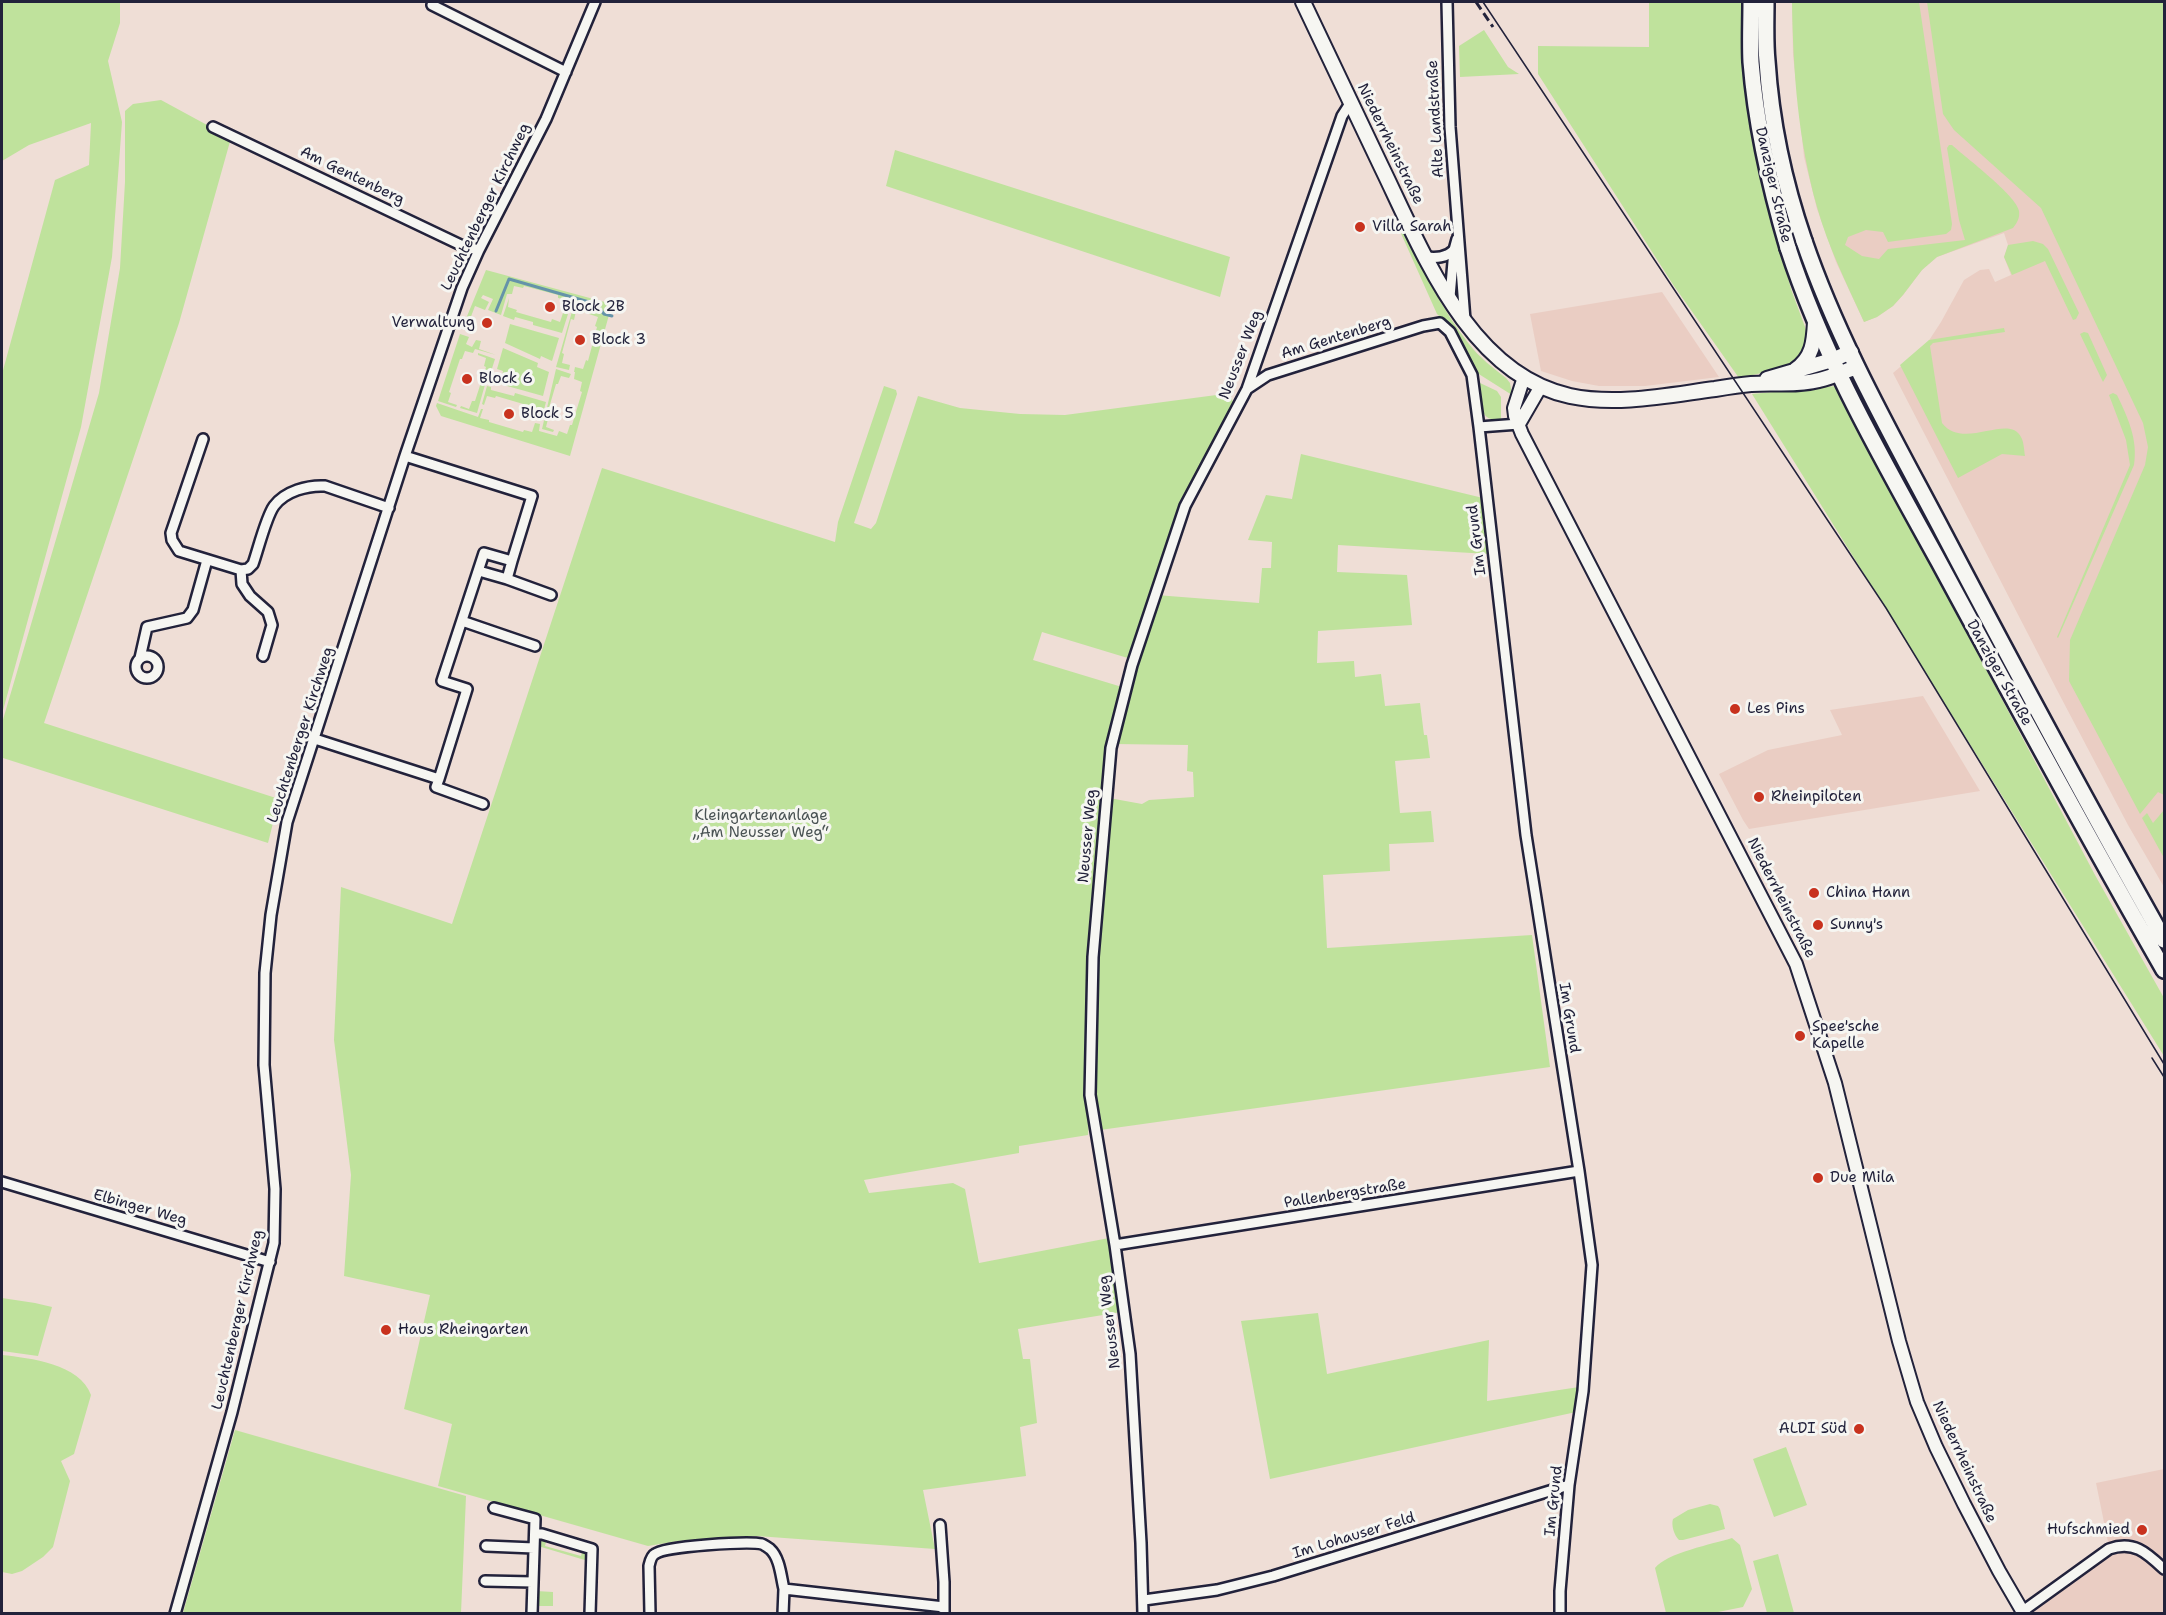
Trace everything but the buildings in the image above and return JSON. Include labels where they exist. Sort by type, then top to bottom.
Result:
[{"type":"main road","name":"Niederrheinstraße","points":[[1303,2],[1433,273],[1465,320],[1492,351],[1510,369],[1541,386]]},
{"type":"main road","name":"Danziger Straße","points":[[1751,2],[1751,60],[1755,99],[1768,171],[1788,248],[1815,322],[1860,416],[2003,681],[2164,970]]},
{"type":"main road","name":"Danziger Straße","points":[[1766,2],[1766,60],[1777,140],[1793,208],[1829,306],[1857,367],[2017,674],[2164,940]]},
{"type":"main road","points":[[1792,371],[1807,359],[1814,344],[1815,322]]},
{"type":"main road","points":[[1541,386],[1570,396],[1598,399],[1663,396],[1751,384],[1802,383],[1836,367],[1851,352]]},
{"type":"main road","points":[[1751,384],[1792,371],[1857,367]]},
{"type":"street","name":"Leuchtenberger Kirchweg","points":[[175,1614],[232,1412],[270,1262],[276,1226],[264,1065],[265,973],[271,915],[287,822],[405,456],[462,288],[546,119],[595,2]]},
{"type":"street","name":"Alte Landstraße","points":[[1447,2],[1450,127],[1465,320]]},
{"type":"street","points":[[432,5],[566,72]]},
{"type":"street","name":"Neusser Weg","points":[[1143,1614],[1130,1354],[1115,1245],[1090,1095],[1093,957],[1112,748],[1132,665],[1185,506],[1247,389],[1342,116],[1351,102]]},
{"type":"street","name":"Am Gentenberg","points":[[213,126],[465,247],[479,250]]},
{"type":"street","name":"Alte Landstraße","points":[[1450,297],[1454,250],[1459,234]]},
{"type":"street","points":[[1426,257],[1449,255],[1454,250]]},
{"type":"street","name":"Am Gentenberg","points":[[1247,389],[1268,375],[1436,323],[1443,324],[1450,332],[1472,375],[1479,427]]},
{"type":"street","name":"Niederrheinstraße","points":[[1524,378],[1514,408],[1522,434],[1796,964],[1835,1083],[1899,1341],[1917,1402],[1964,1504],[2024,1612]]},
{"type":"street","points":[[1479,427],[1519,424],[1541,386]]},
{"type":"street","name":"Im Grund","points":[[1479,427],[1526,836],[1592,1265],[1583,1391],[1569,1485],[1560,1614]]},
{"type":"street","points":[[203,439],[171,533],[172,540],[179,551],[241,570],[248,569],[253,564],[273,507],[281,499],[315,485],[325,486],[389,508]]},
{"type":"street","points":[[405,456],[532,496],[507,579]]},
{"type":"street","points":[[483,804],[436,787],[467,689],[442,681],[484,553],[512,561]]},
{"type":"street","points":[[140,658],[147,627],[187,618],[193,610],[207,560]]},
{"type":"street","points":[[241,570],[242,584],[250,596],[268,612],[272,625],[263,656]]},
{"type":"street","points":[[479,571],[551,595]]},
{"type":"street","points":[[462,621],[535,646]]},
{"type":"street","points":[[315,739],[438,779]]},
{"type":"street","name":"Pallenbergstraße","points":[[1115,1245],[1579,1171]]},
{"type":"street","name":"Elbinger Weg","points":[[2,1182],[270,1262]]},
{"type":"street","name":"Im Lohauser Feld","points":[[1144,1600],[1217,1590],[1273,1576],[1569,1485]]},
{"type":"street","points":[[494,1508],[535,1518],[532,1614]]},
{"type":"street","points":[[784,1589],[944,1610],[940,1525]]},
{"type":"street","points":[[535,1534],[592,1549],[590,1614]]},
{"type":"street","points":[[650,1614],[649,1566],[655,1553],[673,1548],[736,1544],[762,1544],[776,1557],[784,1589],[783,1614]]},
{"type":"street","points":[[2024,1612],[2109,1549],[2122,1544],[2134,1546],[2164,1569]]},
{"type":"street","points":[[486,1546],[534,1548]]},
{"type":"street","points":[[485,1581],[533,1582]]},
{"type":"shaded area","points":[[1792,2],[2164,2],[2164,887],[2128,825],[1893,373],[1926,345],[1964,280],[1980,270],[1989,269],[1995,282],[2011,275],[2004,257],[2008,245],[2004,233],[1937,257],[1922,270],[1893,306],[1877,317],[1864,322],[1836,262],[1817,209],[1804,157],[1793,55]]},
{"type":"shaded area","points":[[1662,292],[1719,377],[1645,386],[1599,386],[1572,381],[1541,371],[1530,314]]},
{"type":"shaded area","points":[[1923,696],[1980,791],[1749,829],[1719,774],[1768,750],[1842,735],[1830,710]]},
{"type":"shaded area","points":[[2164,1469],[2164,1613],[2028,1614],[2027,1612],[2094,1561],[2108,1542],[2096,1483]]},
{"type":"green space","points":[[2,2],[120,2],[120,23],[108,61],[122,122],[112,257],[81,427],[2,714],[2,374],[55,180],[89,165],[91,123],[29,145],[2,161]]},
{"type":"green space","points":[[1649,2],[1744,2],[1761,171],[1791,289],[1808,335],[1803,358],[1789,367],[1739,378],[1674,286],[1538,74],[1538,46],[1649,47]]},
{"type":"green space","points":[[1792,2],[1919,2],[1952,224],[1951,230],[1946,234],[1888,242],[1883,232],[1866,230],[1848,237],[1845,245],[1862,256],[1879,259],[1888,249],[1965,240],[1959,220],[1947,148],[1949,145],[1952,145],[2010,196],[2019,211],[2018,220],[2013,228],[1937,257],[1922,270],[1893,306],[1877,317],[1864,322],[1827,237],[1805,156],[1798,105]]},
{"type":"green space","points":[[1927,2],[2164,2],[2164,795],[2158,792],[2140,814],[2069,681],[2070,640],[2145,465],[2148,447],[2143,423],[2041,208],[1954,130],[1943,114]]},
{"type":"green space","points":[[1484,30],[1508,67],[1519,74],[1460,77],[1459,46]]},
{"type":"green space","points":[[161,100],[231,138],[179,323],[44,723],[279,799],[268,843],[3,758],[2,762],[2,723],[99,393],[120,268],[125,182],[125,111],[133,104]]},
{"type":"green space","points":[[895,150],[1230,257],[1220,297],[886,186]]},
{"type":"green space","points":[[1403,227],[1433,287],[1459,331],[1486,362],[1506,378],[1510,383],[1512,395],[1474,371],[1456,331],[1437,314],[1399,229]]},
{"type":"green space","points":[[2033,241],[2043,244],[2048,249],[2079,313],[2076,319],[2073,320],[2045,261],[2012,275],[2004,257],[2008,245]]},
{"type":"green space","points":[[486,270],[612,304],[570,456],[441,416],[436,406],[437,403],[478,417],[483,409],[480,418],[523,432],[524,430],[532,432],[535,423],[540,424],[539,431],[557,436],[559,431],[567,434],[572,425],[582,392],[580,391],[582,382],[574,379],[575,367],[583,369],[586,360],[588,361],[598,317],[589,314],[590,309],[572,304],[569,310],[564,309],[566,300],[558,298],[558,295],[524,286],[523,288],[514,286],[512,294],[507,294],[501,315],[488,310],[493,299],[483,295],[481,298],[489,302],[485,310],[475,306],[467,327],[463,326]]},
{"type":"green space","points":[[509,298],[508,307],[517,310],[516,312],[551,322],[552,319],[560,322],[563,313],[568,314],[562,333],[533,325],[533,322],[503,316]]},
{"type":"green space","points":[[573,308],[585,311],[585,313],[576,311],[574,320],[571,319],[562,353],[564,354],[562,363],[570,365],[569,370],[556,367]]},
{"type":"green space","points":[[510,324],[559,338],[552,361],[541,356],[540,359],[505,343]]},
{"type":"green space","points":[[2004,328],[2005,332],[1933,343],[1930,346],[1942,423],[1951,431],[1962,434],[1996,429],[2015,431],[2021,437],[2023,444],[2025,456],[2002,454],[1958,478],[1900,365],[1929,340]]},
{"type":"green space","points":[[2088,333],[2107,375],[2103,382],[2080,334]]},
{"type":"green space","points":[[460,334],[469,337],[466,344],[472,347],[476,340],[481,341],[479,349],[496,355],[475,349],[473,353],[465,351],[449,392],[451,393],[448,402],[457,405],[456,407],[438,401]]},
{"type":"green space","points":[[503,348],[538,363],[537,367],[549,372],[543,396],[500,384],[503,371],[497,369]]},
{"type":"green space","points":[[478,353],[495,359],[477,413],[460,408],[461,406],[469,409],[472,401],[475,401],[486,367],[484,366],[486,358]]},
{"type":"green space","points":[[556,369],[571,374],[569,378],[561,376],[556,384],[546,418],[548,419],[546,427],[554,430],[553,432],[542,429]]},
{"type":"green space","points":[[1480,383],[1497,391],[1501,397],[1501,419],[1491,419],[1485,415],[1478,392]]},
{"type":"green space","points":[[487,386],[491,387],[491,390],[514,396],[515,393],[546,402],[541,421],[536,419],[538,411],[530,406],[496,396],[495,398],[487,396],[484,405],[482,404]]},
{"type":"green space","name":"Kleingartenanlage „Am Neusser Weg“","points":[[884,386],[896,390],[897,394],[854,523],[871,529],[876,523],[918,396],[960,408],[1020,414],[1065,415],[1224,394],[1230,396],[1235,405],[1181,505],[1131,659],[1042,632],[1033,660],[1122,687],[1109,751],[1088,1135],[1019,1146],[1019,1153],[864,1180],[869,1193],[953,1183],[965,1189],[979,1263],[1109,1238],[1121,1312],[1018,1329],[1023,1359],[1030,1359],[1037,1423],[1020,1427],[1026,1476],[923,1490],[935,1549],[757,1536],[678,1541],[648,1546],[438,1486],[452,1424],[404,1409],[430,1295],[344,1276],[351,1175],[334,1040],[341,887],[452,924],[602,468],[835,542],[838,522]]},
{"type":"green space","points":[[1836,386],[2095,875],[2164,998],[2164,1056],[1752,394]]},
{"type":"green space","points":[[2113,393],[2117,395],[2131,429],[2135,446],[2134,465],[2058,638],[2130,465],[2126,440],[2109,395]]},
{"type":"green space","points":[[1301,454],[1483,498],[1488,554],[1338,545],[1337,572],[1407,575],[1412,625],[1318,631],[1317,663],[1354,661],[1355,677],[1381,674],[1385,706],[1420,703],[1430,758],[1395,761],[1400,813],[1431,811],[1434,842],[1389,844],[1390,871],[1323,875],[1327,948],[1532,935],[1550,1067],[1100,1130],[1095,1090],[1093,1007],[1109,798],[1142,804],[1149,800],[1194,797],[1193,772],[1187,771],[1188,745],[1114,744],[1156,595],[1259,603],[1262,568],[1271,568],[1272,542],[1248,540],[1266,495],[1292,499]]},
{"type":"green space","points":[[2164,810],[2164,858],[2142,818],[2147,813],[2153,823]]},
{"type":"green space","points":[[2,1298],[52,1307],[38,1356],[2,1351]]},
{"type":"green space","points":[[1318,1313],[1327,1374],[1489,1340],[1487,1401],[1579,1387],[1576,1412],[1270,1479],[1241,1321]]},
{"type":"green space","points":[[2,1355],[53,1364],[76,1376],[91,1395],[74,1454],[61,1461],[70,1481],[53,1547],[22,1571],[12,1574],[2,1572]]},
{"type":"green space","points":[[235,1430],[466,1496],[461,1613],[183,1613]]},
{"type":"green space","points":[[1786,1447],[1807,1505],[1774,1517],[1753,1459]]},
{"type":"green space","points":[[1710,1504],[1720,1509],[1725,1529],[1679,1540],[1673,1530],[1673,1519],[1688,1510]]},
{"type":"green space","points":[[547,1538],[545,1546],[581,1556],[583,1549],[588,1554],[588,1561],[538,1546],[540,1541]]},
{"type":"green space","points":[[1732,1538],[1740,1545],[1752,1589],[1743,1607],[1713,1613],[1666,1613],[1655,1568],[1679,1553]]},
{"type":"green space","points":[[1778,1554],[1794,1613],[1767,1613],[1753,1561]]},
{"type":"green space","points":[[536,1591],[553,1592],[553,1606],[536,1606]]},
{"type":"waterway","points":[[496,311],[509,279],[596,304],[604,314],[612,316]]},
{"type":"tram line","points":[[1483,2],[1886,608],[2164,1064]]},
{"type":"tram line","points":[[2152,1058],[2164,1077]]},
{"type":"railway","points":[[1476,2],[1493,27]]},
{"type":"place","name":"Villa Sarah","points":[[1360,227]]},
{"type":"place","name":"Block 2B","points":[[550,307]]},
{"type":"place","name":"Verwaltung","points":[[487,323]]},
{"type":"place","name":"Block 3","points":[[580,340]]},
{"type":"place","name":"Block 6","points":[[467,379]]},
{"type":"place","name":"Block 5","points":[[509,414]]},
{"type":"place","name":"Les Pins","points":[[1735,709]]},
{"type":"place","name":"Rheinpiloten","points":[[1759,797]]},
{"type":"place","name":"China Hann","points":[[1814,893]]},
{"type":"place","name":"Sunny's","points":[[1818,925]]},
{"type":"place","name":"Spee'sche Kapelle","points":[[1800,1036]]},
{"type":"place","name":"Due Mila","points":[[1818,1178]]},
{"type":"place","name":"Haus Rheingarten","points":[[386,1330]]},
{"type":"place","name":"ALDI Süd","points":[[1859,1429]]},
{"type":"place","name":"Hufschmied","points":[[2142,1530]]}]
